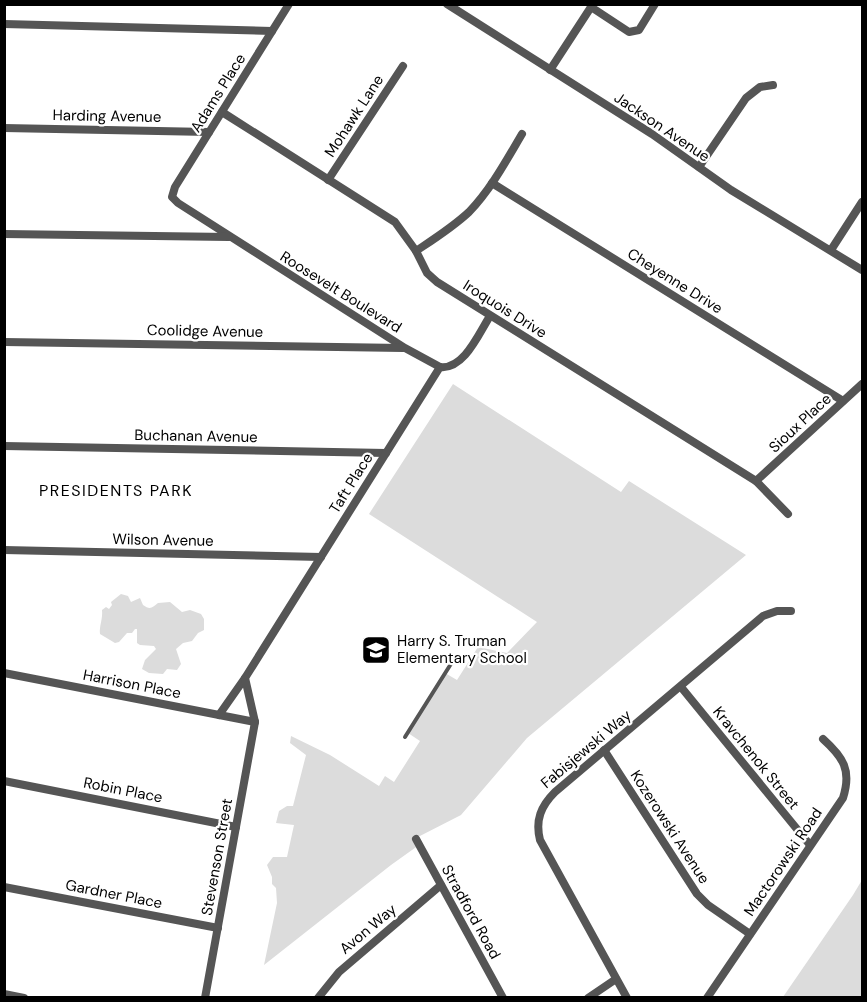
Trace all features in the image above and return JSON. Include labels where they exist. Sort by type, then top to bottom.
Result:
[{"type":"street","name":"Adams Place","points":[[172,197],[175,188],[289,4]]},
{"type":"street","name":"Jackson Avenue","points":[[447,4],[652,134],[731,190],[862,270]]},
{"type":"street","points":[[550,70],[592,6],[629,32],[639,30],[655,4]]},
{"type":"street","points":[[4,24],[272,31]]},
{"type":"street","name":"Mohawk Lane","points":[[328,180],[403,66]]},
{"type":"street","points":[[699,167],[746,98],[759,87],[773,85]]},
{"type":"street","name":"Iroquois Drive","points":[[222,112],[395,222],[416,251],[427,273],[437,282],[756,481],[788,514]]},
{"type":"street","name":"Harding Avenue","points":[[4,128],[209,132]]},
{"type":"street","points":[[416,251],[459,221],[492,183],[522,134]]},
{"type":"street","name":"Cheyenne Drive","points":[[492,183],[843,402]]},
{"type":"street","name":"Roosevelt Boulevard","points":[[172,197],[229,237],[405,348],[440,367]]},
{"type":"street","points":[[831,250],[862,202]]},
{"type":"street","points":[[4,234],[229,237]]},
{"type":"street","points":[[440,367],[448,368],[458,362],[468,351],[490,316]]},
{"type":"street","name":"Coolidge Avenue","points":[[4,342],[405,348]]},
{"type":"street","name":"Taft Place","points":[[219,715],[245,678],[440,367]]},
{"type":"street","name":"Sioux Place","points":[[756,481],[862,384]]},
{"type":"street","name":"Buchanan Avenue","points":[[4,446],[386,453]]},
{"type":"street","name":"Wilson Avenue","points":[[4,550],[321,557]]},
{"type":"street","name":"Fabisjewski Way","points":[[627,998],[540,840],[539,817],[546,801],[763,616],[777,611],[790,611]]},
{"type":"street","name":"Harrison Place","points":[[4,673],[255,722]]},
{"type":"street","points":[[245,678],[255,722]]},
{"type":"street","name":"Kravchenok Street","points":[[681,687],[810,846]]},
{"type":"street","name":"Stevenson Street","points":[[206,998],[255,722]]},
{"type":"street","name":"Mactorowski Road","points":[[707,998],[843,798],[847,786],[844,763],[836,751],[823,739]]},
{"type":"street","name":"Kozerowski Avenue","points":[[604,750],[697,894],[708,905],[750,934]]},
{"type":"street","name":"Robin Place","points":[[4,781],[236,827]]},
{"type":"street","name":"Stradford Road","points":[[416,839],[503,998]]},
{"type":"street","name":"Avon Way","points":[[318,998],[339,972],[441,885]]},
{"type":"street","name":"Gardner Place","points":[[4,887],[218,928]]},
{"type":"street","points":[[588,998],[616,979]]},
{"type":"street","points":[[4,994],[24,998]]},
{"type":"lane","points":[[405,737],[454,659]]},
{"type":"shaded area","points":[[453,384],[621,492],[629,481],[746,555],[527,738],[461,815],[416,838],[419,845],[264,965],[277,903],[276,888],[272,884],[267,865],[273,857],[287,857],[294,825],[276,823],[279,811],[287,806],[293,806],[306,755],[290,743],[291,736],[330,755],[379,786],[385,776],[394,782],[420,741],[408,733],[445,673],[457,680],[478,647],[507,653],[537,622],[369,514]]},
{"type":"shaded area","points":[[121,594],[128,596],[131,602],[140,598],[147,608],[158,603],[170,602],[182,612],[190,610],[201,614],[204,619],[204,630],[198,633],[192,641],[183,643],[176,649],[181,664],[177,670],[167,669],[163,674],[149,673],[142,669],[145,660],[156,649],[154,646],[137,643],[137,629],[132,633],[127,633],[115,643],[100,634],[102,610],[106,607],[109,609],[111,602]]},
{"type":"shaded area","points":[[862,880],[862,997],[783,997],[853,895]]},
{"type":"place","name":"Harry S. Truman Elementary School","points":[[376,650]]},
{"type":"district","name":"PRESIDENTS PARK","points":[[116,490]]}]
